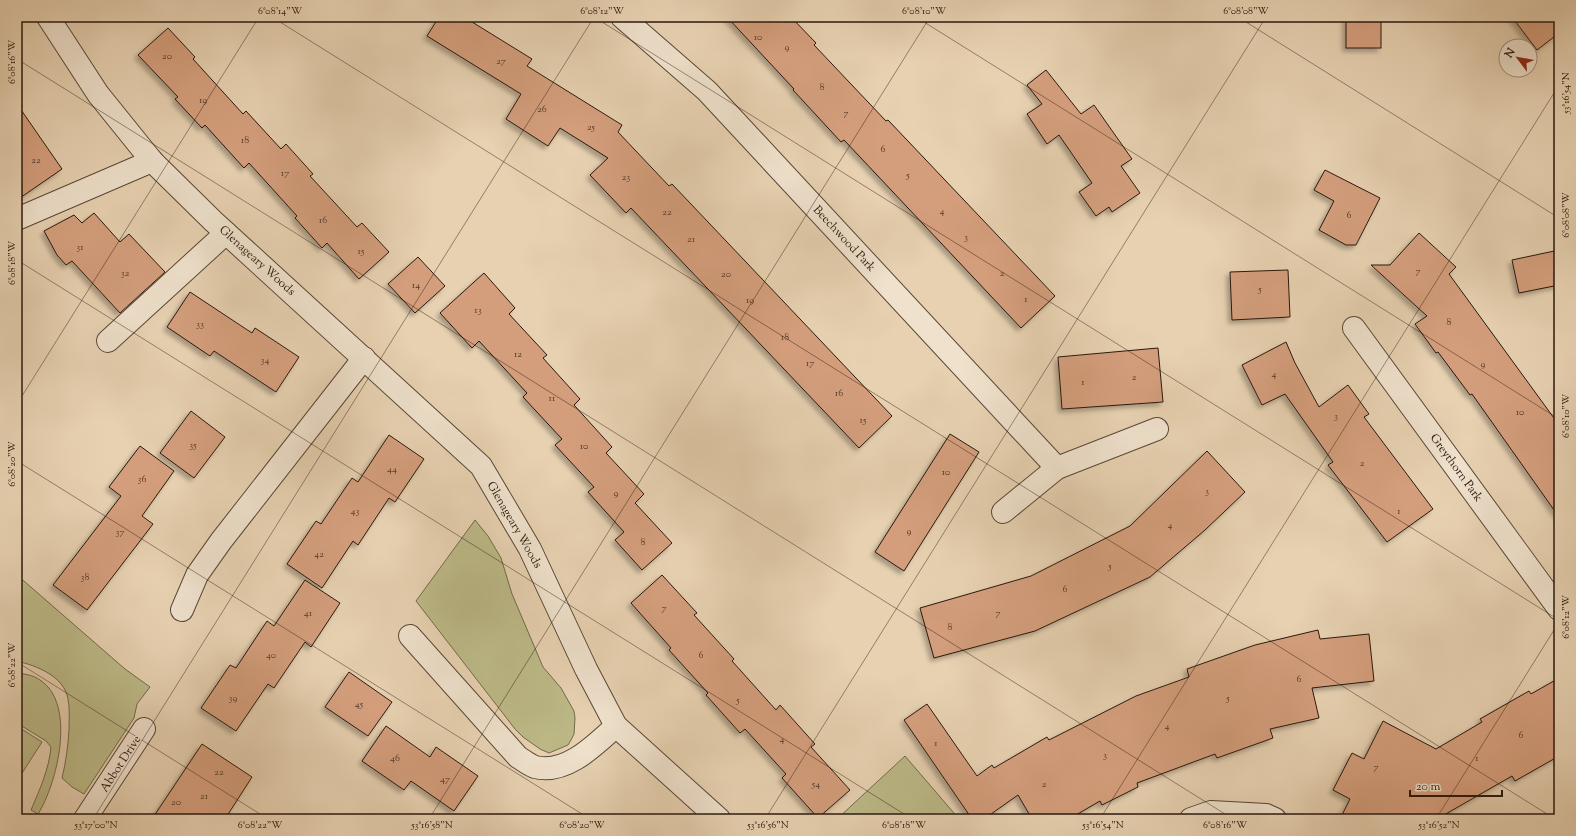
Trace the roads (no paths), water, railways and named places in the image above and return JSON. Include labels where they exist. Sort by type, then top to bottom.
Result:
[{"type":"street","name":"Glenageary Woods","points":[[48,17],[98,94],[152,161],[226,233],[481,466],[530,549],[586,669],[616,726],[719,819]]},
{"type":"street","name":"Beechwood Park","points":[[622,17],[707,91],[1057,468]]},
{"type":"street","points":[[17,219],[152,161]]},
{"type":"street","points":[[108,341],[226,233]]},
{"type":"street","name":"Greythorn Park","points":[[1354,328],[1559,609]]},
{"type":"street","points":[[182,610],[197,575],[221,541],[364,358]]},
{"type":"street","points":[[1003,512],[1057,468],[1157,429]]},
{"type":"street","points":[[410,636],[518,757],[534,767],[549,767],[569,763],[584,754],[616,726]]},
{"type":"street","name":"Abbot Drive","points":[[85,819],[144,729]]},
{"type":"street","points":[[1191,819],[1211,812],[1266,815],[1275,819]]}]
